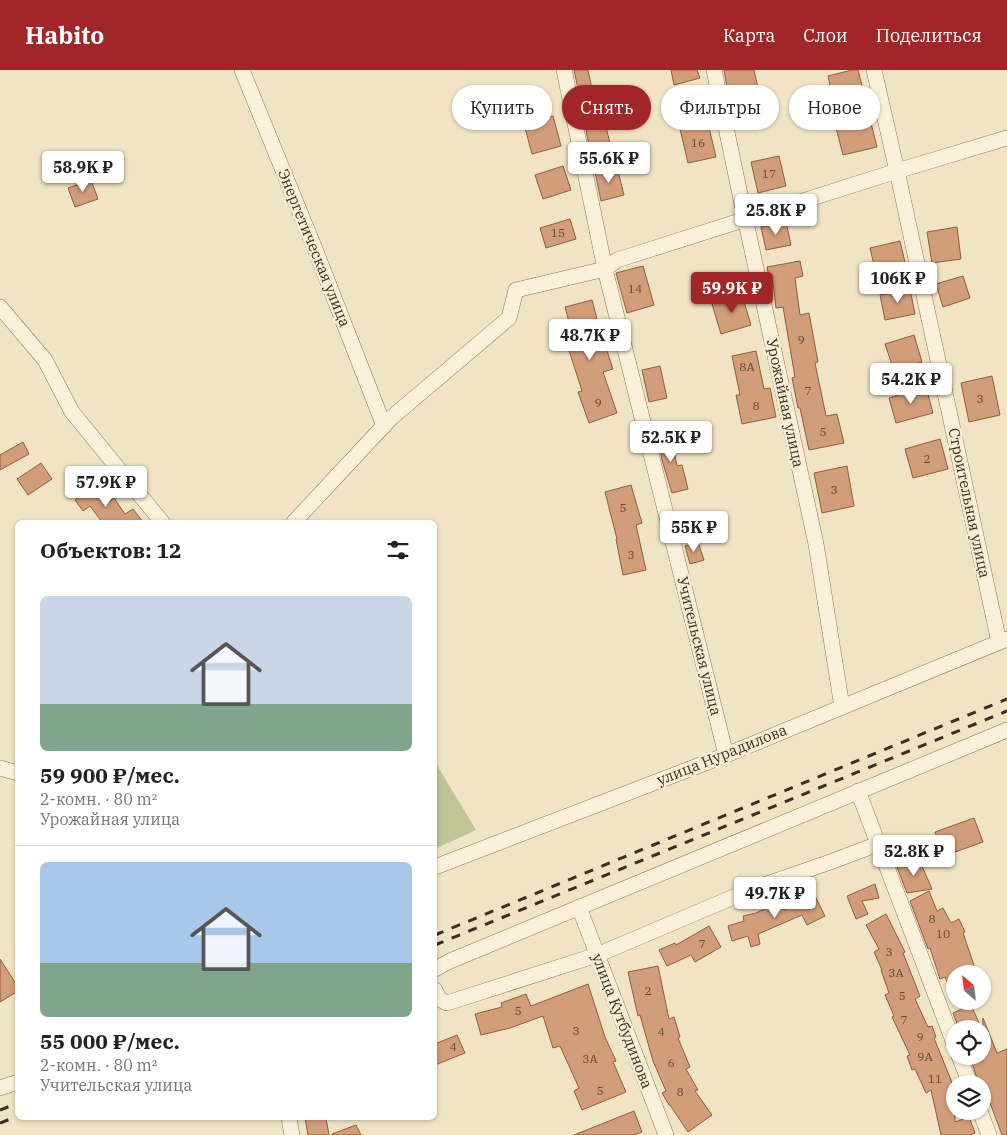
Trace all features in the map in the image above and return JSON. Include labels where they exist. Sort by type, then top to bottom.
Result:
[{"type":"street","name":"Энергетическая улица","points":[[242,70],[384,426]]},
{"type":"street","name":"Учительская улица","points":[[564,70],[605,269],[726,755]]},
{"type":"street","name":"Урожайная улица","points":[[714,70],[816,544],[842,707]]},
{"type":"street","name":"Строительная улица","points":[[874,70],[1003,640]]},
{"type":"street","points":[[296,520],[391,418],[509,318],[516,290],[605,269],[617,260],[1007,138]]},
{"type":"street","points":[[0,307],[45,360],[72,412],[160,520]]},
{"type":"street","name":"улица Нурадилова","points":[[437,866],[726,755],[1003,640]]},
{"type":"street","points":[[437,968],[579,907],[1007,730]]},
{"type":"street","points":[[0,768],[15,772]]},
{"type":"street","points":[[858,791],[946,1022]]},
{"type":"street","points":[[437,996],[438,999],[447,1003],[597,955],[750,890],[878,844]]},
{"type":"street","name":"улица Кутбудинова","points":[[579,907],[666,1135]]},
{"type":"street","points":[[0,1088],[15,1083]]},
{"type":"street","points":[[288,1120],[292,1135]]},
{"type":"street","points":[[983,1120],[989,1135]]},
{"type":"green space","points":[[437,765],[476,830],[437,848]]},
{"type":"building","points":[[574,70],[588,70],[591,85],[577,85]]},
{"type":"building","points":[[671,70],[697,70],[700,78],[674,85]]},
{"type":"building","points":[[724,70],[754,70],[757,85],[727,85]]},
{"type":"building","points":[[858,70],[862,85],[830,85],[828,76]]},
{"type":"building","points":[[552,116],[561,146],[532,154],[526,130],[552,130]]},
{"type":"building","points":[[607,130],[611,148],[591,154],[586,131]]},
{"type":"building","points":[[680,130],[710,130],[716,157],[688,163]]},
{"type":"building","points":[[837,130],[873,130],[877,147],[843,155]]},
{"type":"building","points":[[779,156],[786,186],[758,193],[751,162]]},
{"type":"building","points":[[563,166],[571,190],[543,199],[535,175]]},
{"type":"building","points":[[617,167],[624,195],[601,201],[595,172]]},
{"type":"building","points":[[91,180],[98,199],[75,207],[68,188]]},
{"type":"building","points":[[570,219],[576,239],[546,248],[540,228]]},
{"type":"building","points":[[786,222],[791,245],[766,250],[761,227]]},
{"type":"building","points":[[957,227],[961,259],[932,263],[927,232]]},
{"type":"building","points":[[900,241],[907,271],[877,278],[870,248]]},
{"type":"building","points":[[800,261],[803,276],[795,278],[800,315],[809,313],[818,362],[815,363],[826,416],[837,414],[844,443],[809,450],[792,378],[795,377],[783,307],[776,308],[773,282],[770,282],[767,267]]},
{"type":"building","points":[[643,266],[654,305],[627,313],[616,273]]},
{"type":"building","points":[[963,276],[970,298],[943,307],[936,284]]},
{"type":"building","points":[[910,289],[915,314],[885,320],[880,295]]},
{"type":"building","points":[[742,295],[751,325],[721,334],[712,304]]},
{"type":"building","points":[[592,300],[613,369],[603,372],[617,413],[589,423],[578,392],[582,391],[567,344],[574,341],[565,307]]},
{"type":"building","points":[[914,335],[922,362],[894,371],[885,344]]},
{"type":"building","points":[[756,351],[764,389],[770,388],[776,417],[742,424],[736,395],[740,395],[732,356]]},
{"type":"building","points":[[660,366],[667,398],[649,402],[642,370]]},
{"type":"building","points":[[992,376],[1000,415],[969,422],[961,383]]},
{"type":"building","points":[[926,387],[933,413],[896,423],[889,398]]},
{"type":"building","points":[[670,429],[677,466],[682,465],[688,489],[672,493],[662,460],[657,432]]},
{"type":"building","points":[[940,439],[948,469],[913,478],[905,449]]},
{"type":"building","points":[[23,442],[29,454],[0,470],[0,455]]},
{"type":"building","points":[[41,463],[52,479],[28,495],[17,479]]},
{"type":"building","points":[[847,466],[854,506],[822,513],[814,473]]},
{"type":"building","points":[[631,485],[642,523],[636,525],[646,570],[623,575],[617,539],[605,492]]},
{"type":"building","points":[[92,486],[106,504],[114,498],[125,514],[133,509],[141,520],[100,520],[90,506],[83,511],[75,500]]},
{"type":"building","points":[[698,542],[704,560],[690,564],[685,546]]},
{"type":"building","points":[[974,818],[983,842],[944,856],[935,832]]},
{"type":"building","points":[[918,857],[932,889],[907,893],[897,867]]},
{"type":"building","points":[[875,884],[879,898],[862,901],[868,914],[856,919],[847,896]]},
{"type":"building","points":[[929,891],[937,911],[943,908],[951,923],[959,919],[965,932],[963,933],[974,965],[946,965],[946,979],[945,977],[940,979],[930,948],[928,949],[910,901]]},
{"type":"building","points":[[815,896],[825,916],[807,925],[802,915],[758,934],[760,944],[751,947],[748,936],[732,941],[728,926],[744,921],[743,916],[756,913],[780,902],[784,910]]},
{"type":"building","points":[[886,914],[905,952],[903,953],[920,996],[915,999],[928,1027],[932,1026],[936,1037],[934,1038],[949,1075],[946,1075],[946,1120],[955,1120],[955,1122],[970,1120],[975,1133],[970,1135],[941,1135],[931,1090],[926,1093],[915,1069],[912,1070],[907,1056],[910,1055],[892,1017],[894,1016],[885,995],[889,993],[874,952],[879,949],[866,925]]},
{"type":"building","points":[[709,926],[721,947],[695,962],[691,955],[667,966],[659,950],[675,943],[676,945]]},
{"type":"building","points":[[0,959],[15,982],[15,993],[0,1002]]},
{"type":"building","points":[[658,966],[669,1019],[674,1017],[680,1037],[678,1038],[690,1067],[686,1069],[698,1090],[695,1091],[712,1115],[688,1132],[662,1093],[666,1091],[653,1061],[640,1015],[638,1016],[628,972]]},
{"type":"building","points":[[588,984],[605,1037],[616,1061],[613,1062],[626,1092],[582,1110],[574,1091],[579,1088],[560,1046],[553,1048],[543,1016],[510,1028],[481,1035],[475,1014],[502,1007],[501,1003],[526,994],[531,1006]]},
{"type":"building","points":[[960,1010],[973,1010],[978,1020],[956,1020],[953,1013]]},
{"type":"building","points":[[457,1035],[465,1053],[437,1064],[437,1043]]},
{"type":"building","points":[[991,1038],[997,1053],[1007,1049],[1007,1135],[1002,1135],[991,1105],[991,1075],[976,1075],[973,1065],[991,1065]]},
{"type":"building","points":[[634,1111],[642,1132],[634,1135],[574,1135]]},
{"type":"building","points":[[305,1120],[326,1120],[329,1135],[308,1135]]},
{"type":"building","points":[[356,1125],[361,1135],[332,1135],[332,1134]]},
{"type":"railway","points":[[437,934],[1007,699]]},
{"type":"railway","points":[[437,944],[1007,711]]},
{"type":"railway","points":[[0,1110],[15,1104]]},
{"type":"railway","points":[[0,1123],[15,1117]]}]
